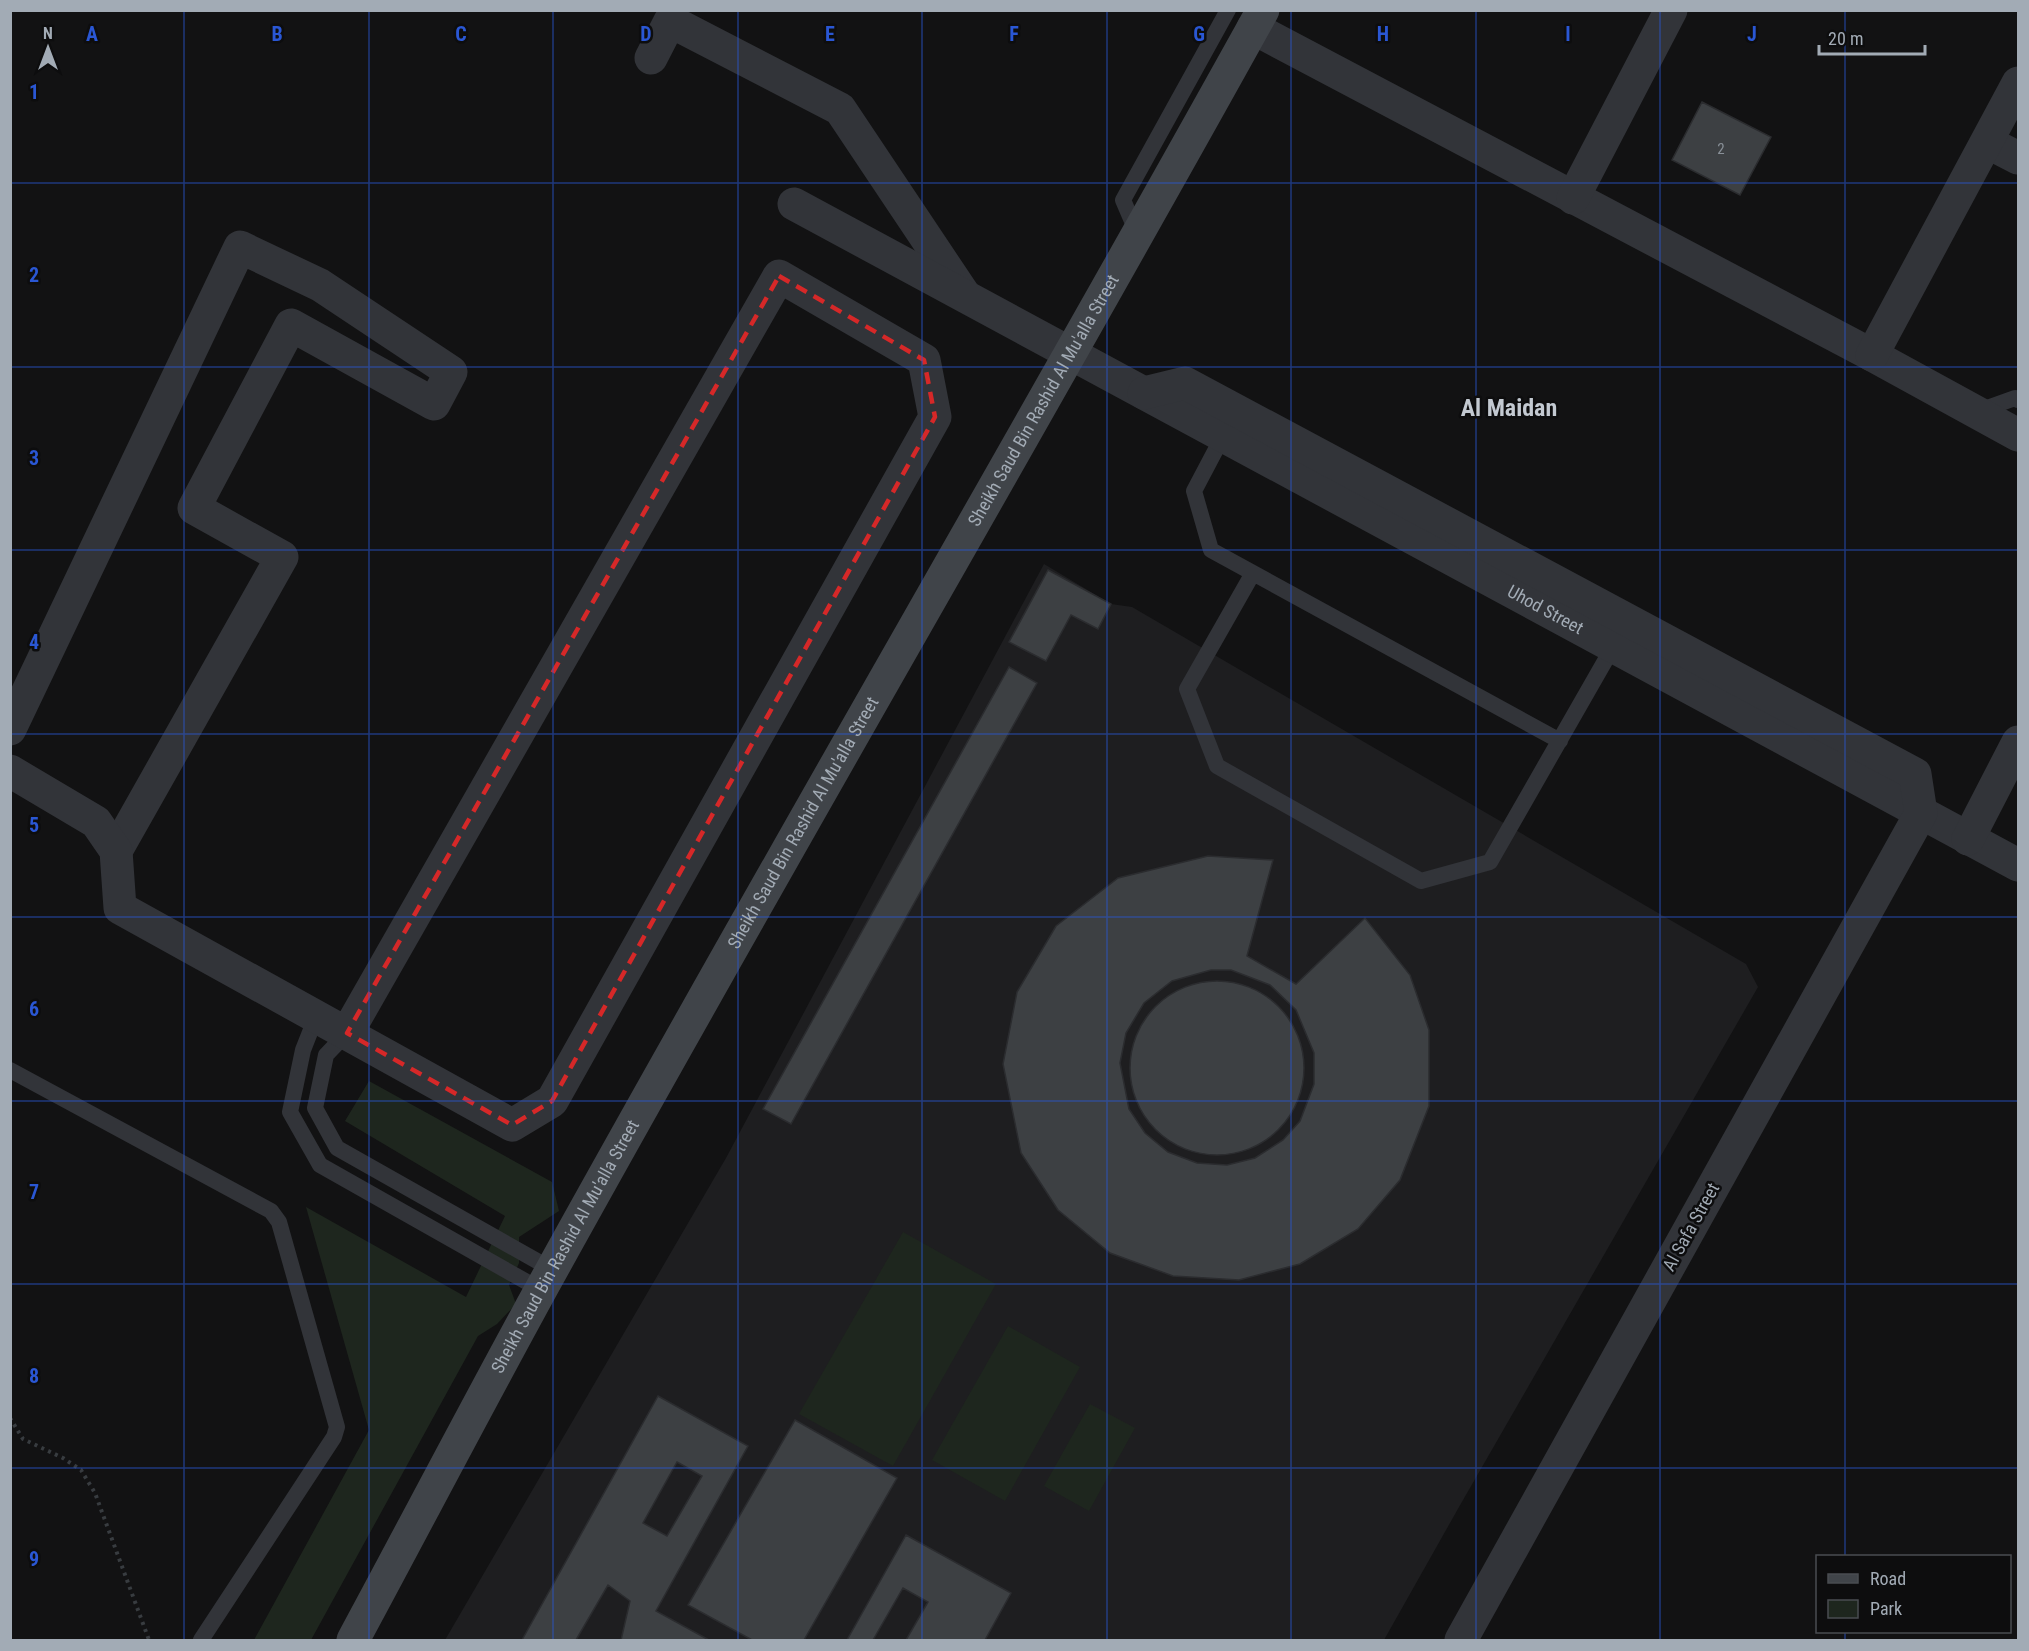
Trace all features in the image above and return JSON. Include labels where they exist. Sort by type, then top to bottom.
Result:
[{"type":"street","points":[[1573,198],[1671,10]]},
{"type":"street","points":[[1248,16],[1573,198],[1872,354],[2019,435]]},
{"type":"street","name":"Sheikh Saud Bin Rashid Al Mu'alla Street","points":[[353,1641],[547,1280],[1138,236],[1248,16]]},
{"type":"street","points":[[651,58],[670,21],[840,109],[965,297]]},
{"type":"street","points":[[1872,354],[2019,83]]},
{"type":"street","points":[[1987,142],[2019,158]]},
{"type":"street","name":"Uhod Street","points":[[794,204],[1968,839],[2015,861]]},
{"type":"street","points":[[10,729],[240,247],[320,285],[451,372],[434,404],[291,325],[194,508],[282,557],[116,851]]},
{"type":"street","points":[[10,771],[96,822],[116,851],[120,908],[346,1034],[512,1125],[552,1101],[935,417],[924,360],[780,276],[346,1034]]},
{"type":"street","points":[[1144,393],[1185,384],[1915,774],[1921,813]]},
{"type":"street","points":[[1968,839],[2019,742]]},
{"type":"street","name":"Al Safa Street","points":[[1461,1641],[1921,813]]},
{"type":"lane","points":[[1975,412],[2015,398],[2019,400]]},
{"type":"lane","points":[[1223,436],[1194,491],[1211,550],[1560,741]]},
{"type":"lane","points":[[1253,573],[1187,689],[1217,766],[1421,881],[1490,862],[1613,647]]},
{"type":"lane","points":[[316,1017],[303,1050],[290,1112],[320,1165],[547,1280]]},
{"type":"lane","points":[[346,1034],[326,1055],[315,1108],[337,1148],[547,1280]]},
{"type":"lane","points":[[10,1070],[271,1211],[279,1222],[337,1427],[334,1437],[201,1641]]},
{"type":"path","points":[[10,1418],[23,1439],[63,1458],[81,1470],[89,1481],[149,1641]]},
{"type":"highlighted area","points":[[779,276],[924,360],[935,417],[552,1101],[512,1125],[347,1033]]},
{"type":"shaded area","points":[[1044,564],[1111,604],[1132,607],[1746,964],[1758,987],[1384,1640],[445,1640],[726,1158]]},
{"type":"green space","points":[[369,1081],[552,1182],[559,1211],[519,1237],[519,1263],[509,1285],[516,1304],[497,1324],[478,1336],[311,1640],[254,1640],[369,1430],[306,1207],[466,1297],[505,1216],[345,1121]]},
{"type":"green space","points":[[903,1232],[996,1284],[893,1466],[799,1414]]},
{"type":"green space","points":[[1008,1326],[1080,1367],[1005,1501],[932,1460]]},
{"type":"green space","points":[[1090,1404],[1135,1428],[1089,1511],[1044,1486]]},
{"type":"building","points":[[1702,102],[1771,137],[1740,195],[1672,160]]},
{"type":"building","points":[[1048,570],[1111,604],[1098,629],[1071,615],[1046,661],[1009,642]]},
{"type":"building","points":[[1009,667],[1037,683],[791,1124],[763,1109]]},
{"type":"building","points":[[1208,856],[1273,860],[1247,956],[1296,984],[1365,918],[1410,975],[1429,1030],[1429,1106],[1400,1180],[1358,1229],[1300,1264],[1239,1280],[1173,1276],[1110,1253],[1058,1210],[1021,1153],[1003,1064],[1017,992],[1056,926],[1118,878]],"holes":[[[1211,970],[1231,970],[1270,985],[1296,1010],[1314,1053],[1314,1084],[1300,1121],[1283,1140],[1255,1158],[1227,1165],[1197,1163],[1168,1152],[1145,1133],[1129,1109],[1120,1063],[1126,1033],[1144,1003],[1172,981]]]},
{"type":"building","points":[[1217,981],[1234,982],[1250,987],[1279,1006],[1298,1035],[1303,1051],[1303,1085],[1298,1101],[1279,1130],[1250,1149],[1234,1154],[1217,1155],[1200,1154],[1184,1149],[1155,1130],[1136,1101],[1131,1085],[1130,1068],[1131,1051],[1136,1035],[1155,1006],[1184,987],[1200,982]]},
{"type":"building","points":[[658,1396],[748,1446],[656,1611],[709,1640],[621,1640],[630,1601],[608,1585],[576,1640],[522,1640]],"holes":[[[677,1462],[702,1476],[667,1536],[643,1523]]]},
{"type":"building","points":[[795,1420],[897,1478],[804,1640],[752,1640],[688,1605]]},
{"type":"building","points":[[906,1535],[1011,1593],[985,1640],[906,1640],[928,1602],[903,1588],[873,1640],[847,1640]]},
{"type":"district","name":"Al Maidan","points":[[1509,408]]}]
